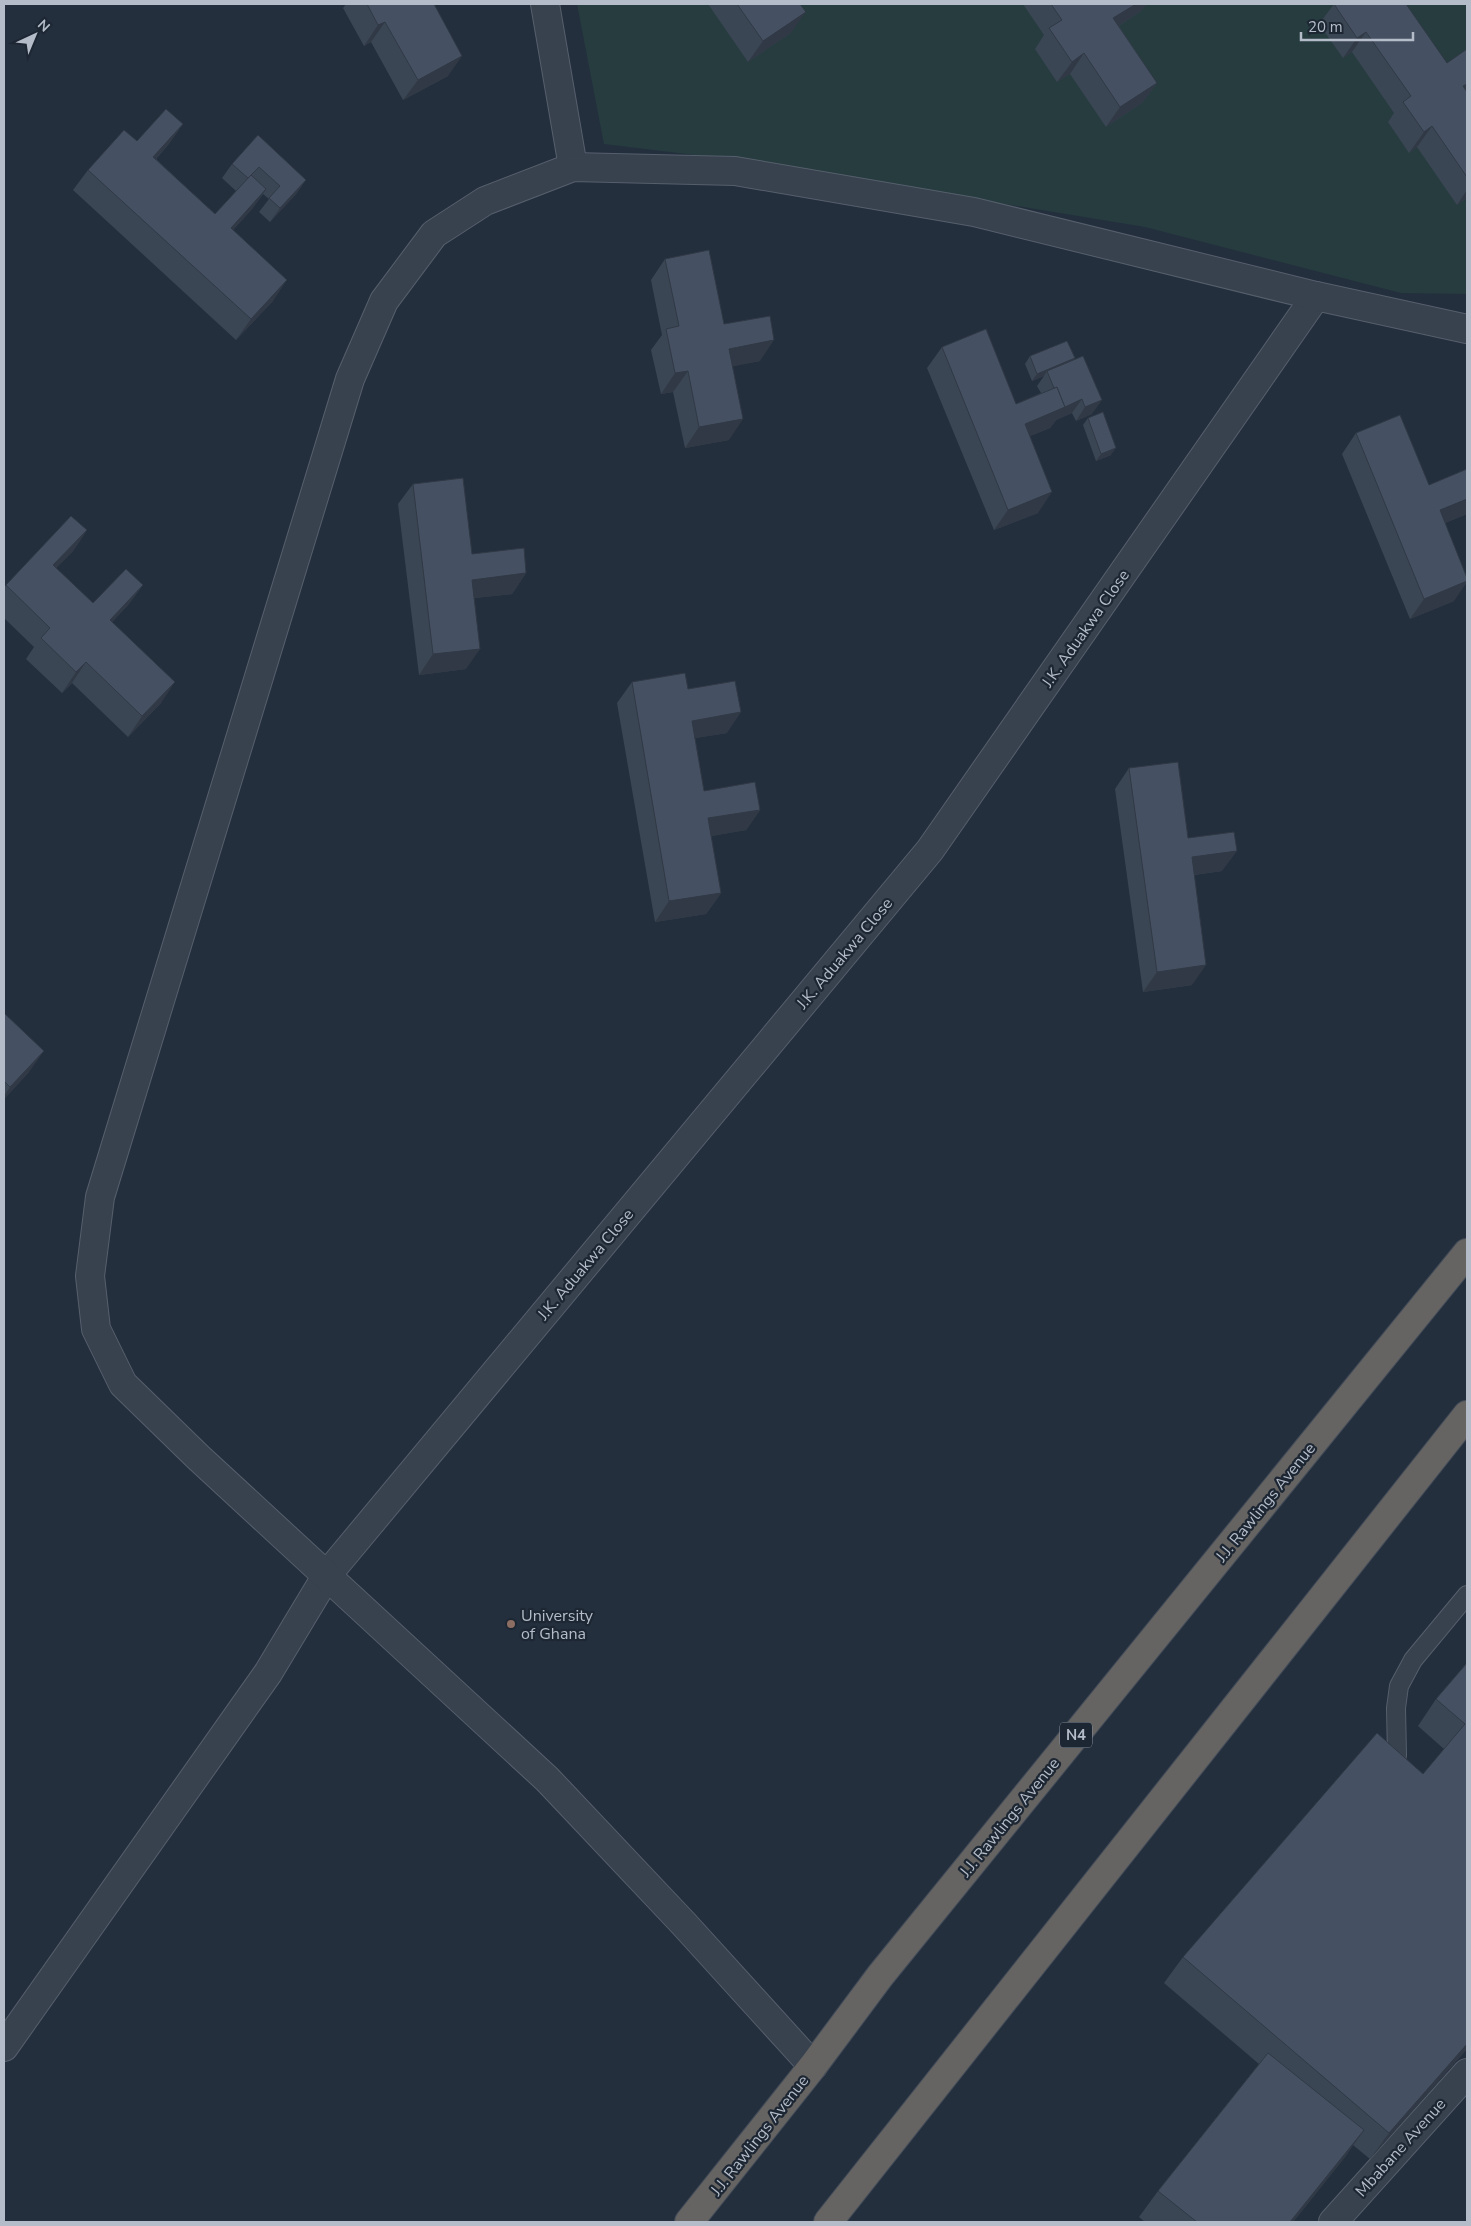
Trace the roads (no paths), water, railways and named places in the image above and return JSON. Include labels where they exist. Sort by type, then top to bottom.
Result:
[{"type":"highway","name":"J.J. Rawlings Avenue","points":[[689,2222],[813,2066],[880,1976],[1467,1253]]},
{"type":"highway","points":[[828,2222],[1467,1415]]},
{"type":"street","points":[[546,4],[572,168]]},
{"type":"street","points":[[813,2066],[684,1924],[547,1779],[198,1457],[123,1384],[96,1328],[90,1276],[100,1197],[350,379],[384,301],[434,234],[485,201],[572,168],[735,171],[974,212],[1316,296],[1467,328]]},
{"type":"street","name":"J.K. Aduakwa Close","points":[[4,2047],[268,1673],[327,1575],[930,850],[1316,296]]},
{"type":"street","name":"Mbabane Avenue","points":[[1333,2222],[1467,2073]]},
{"type":"lane","points":[[1387,1790],[1397,1755],[1396,1708],[1399,1686],[1413,1660],[1467,1594]]},
{"type":"place","name":"University of Ghana","points":[[511,1624]]}]
